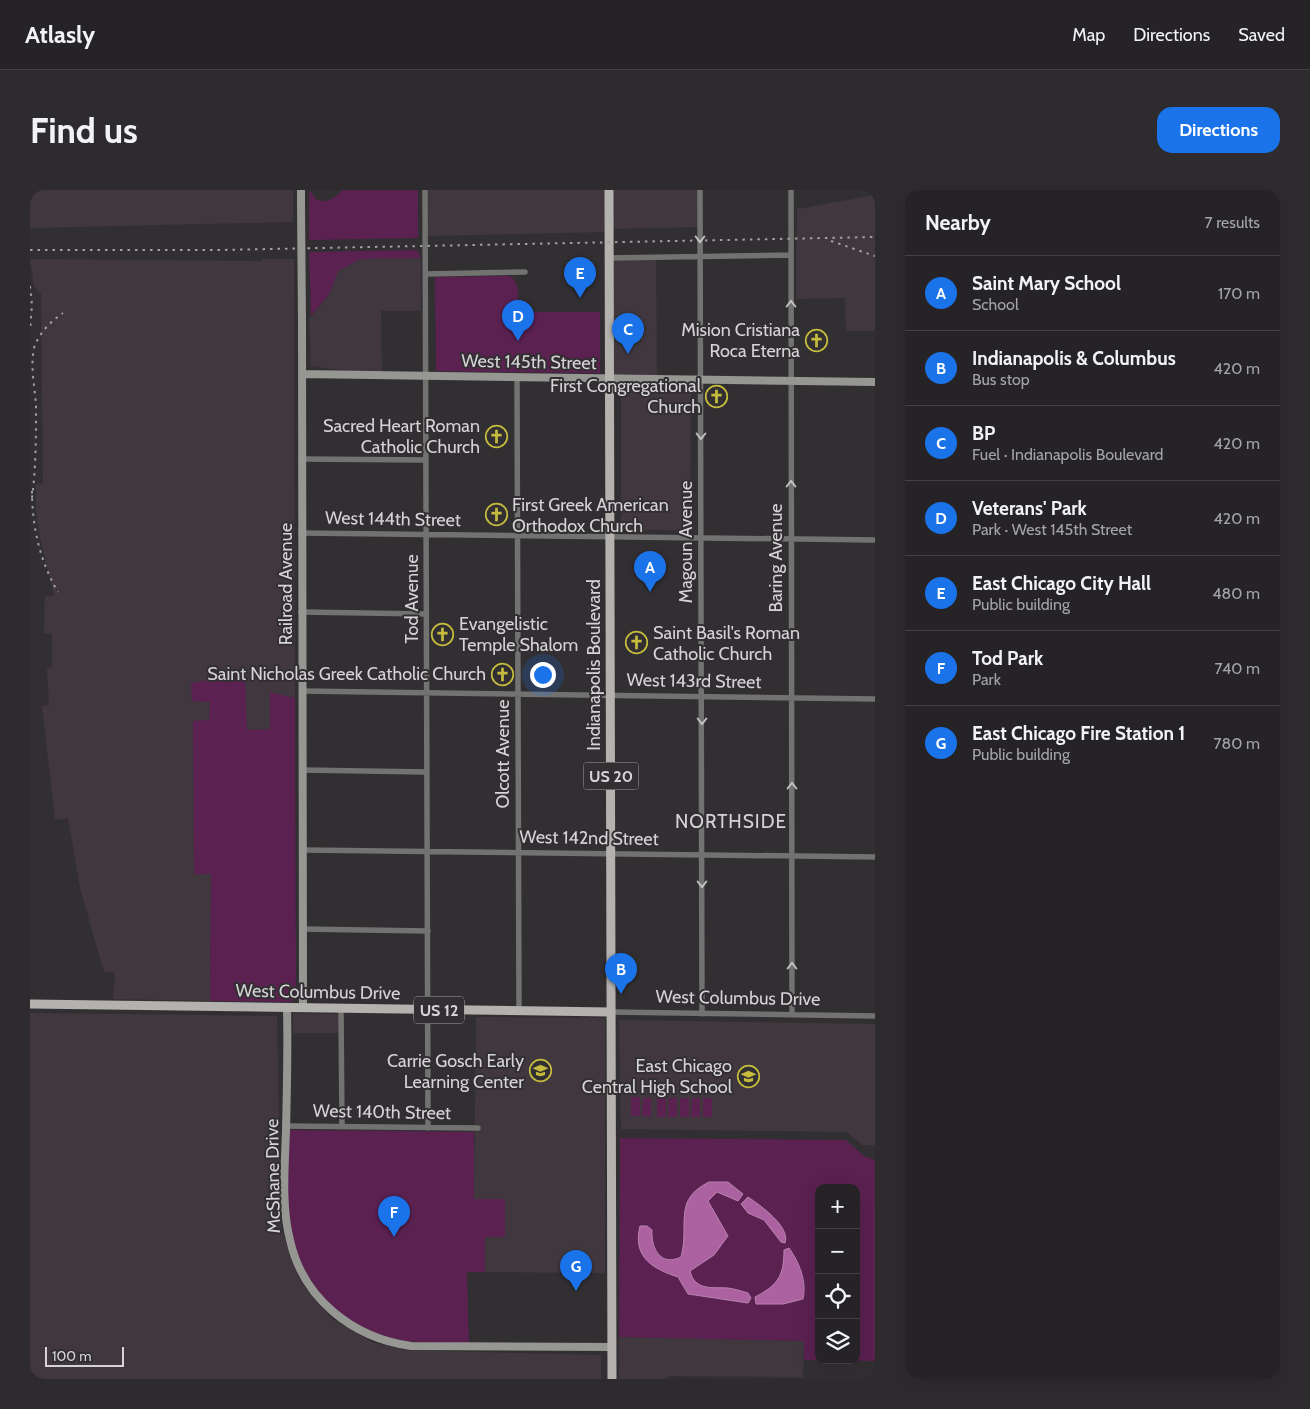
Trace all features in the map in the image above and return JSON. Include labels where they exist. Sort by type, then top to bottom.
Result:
[{"type":"main road","name":"Indianapolis Boulevard","points":[[609,190],[612,1379]]},
{"type":"main road","name":"West Columbus Drive","points":[[30,1004],[611,1012]]},
{"type":"street","name":"Railroad Avenue","points":[[301,190],[303,1008]]},
{"type":"street","name":"Tod Avenue","points":[[425,190],[428,1128]]},
{"type":"street","name":"Magoun Avenue","points":[[700,190],[702,1014]]},
{"type":"street","name":"Baring Avenue","points":[[791,190],[792,1015]]},
{"type":"street","points":[[609,258],[791,255]]},
{"type":"street","points":[[426,274],[525,272]]},
{"type":"street","name":"West 145th Street","points":[[302,374],[875,382]]},
{"type":"street","name":"Olcott Avenue","points":[[517,377],[519,1011]]},
{"type":"street","points":[[301,459],[426,460]]},
{"type":"street","name":"West 144th Street","points":[[301,533],[875,540]]},
{"type":"street","points":[[301,612],[426,614]]},
{"type":"street","name":"West 143rd Street","points":[[302,691],[875,699]]},
{"type":"street","points":[[302,770],[427,772]]},
{"type":"street","name":"West 142nd Street","points":[[302,850],[875,857]]},
{"type":"street","points":[[302,929],[428,931]]},
{"type":"street","name":"McShane Drive","points":[[288,1008],[286,1210],[292,1248],[300,1267],[315,1293],[330,1310],[347,1323],[376,1338],[411,1346],[612,1347]]},
{"type":"street","points":[[341,1009],[342,1127]]},
{"type":"street","name":"West Columbus Drive","points":[[611,1012],[875,1016]]},
{"type":"street","name":"West 140th Street","points":[[286,1126],[478,1128]]},
{"type":"shaded area","points":[[30,190],[293,190],[293,222],[30,228]]},
{"type":"shaded area","points":[[309,190],[317,200],[325,201],[343,190],[418,190],[418,238],[309,240]]},
{"type":"shaded area","points":[[427,190],[607,190],[607,232],[427,236]]},
{"type":"shaded area","points":[[610,190],[700,190],[700,227],[609,229]]},
{"type":"shaded area","points":[[875,195],[875,331],[846,331],[845,298],[796,299],[797,209]]},
{"type":"shaded area","points":[[417,250],[421,258],[360,259],[338,271],[330,293],[311,316],[309,252]]},
{"type":"shaded area","points":[[421,258],[421,311],[381,311],[382,371],[344,371],[311,366],[309,319],[330,293],[338,271],[360,259]]},
{"type":"shaded area","points":[[656,258],[657,378],[610,377],[610,259]]},
{"type":"shaded area","points":[[30,259],[262,261],[262,259],[294,259],[295,698],[270,693],[270,729],[247,730],[210,702],[209,720],[193,721],[194,874],[211,874],[210,1001],[113,999],[115,973],[104,972],[80,888],[68,818],[55,820],[42,706],[49,705],[47,668],[52,667],[52,634],[44,633],[45,596],[54,595],[40,538],[36,509],[36,484],[43,484],[41,294],[34,286]]},
{"type":"shaded area","points":[[509,276],[516,282],[518,312],[600,312],[600,373],[436,371],[435,277]]},
{"type":"shaded area","points":[[621,389],[691,389],[690,530],[621,530]]},
{"type":"shaded area","points":[[235,675],[237,678],[245,679],[247,730],[270,729],[270,692],[295,698],[296,997],[290,1002],[210,1001],[211,874],[194,874],[193,721],[209,720],[210,702],[192,701],[191,683]]},
{"type":"shaded area","points":[[30,1013],[277,1016],[281,1226],[290,1256],[301,1282],[331,1318],[372,1342],[403,1350],[601,1355],[601,1379],[30,1379]]},
{"type":"shaded area","points":[[293,1013],[339,1014],[339,1033],[293,1033]]},
{"type":"shaded area","name":"Carrie Gosch Early Learning Center","points":[[476,1017],[605,1018],[605,1273],[485,1272],[485,1237],[505,1200],[474,1199]]},
{"type":"shaded area","name":"East Chicago Central High School","points":[[619,1020],[875,1024],[875,1145],[862,1145],[847,1132],[621,1129]]},
{"type":"shaded area","points":[[631,1097],[640,1097],[640,1116],[631,1116]]},
{"type":"shaded area","points":[[643,1098],[651,1098],[651,1117],[642,1116]]},
{"type":"shaded area","points":[[657,1098],[666,1098],[666,1117],[657,1117]]},
{"type":"shaded area","points":[[669,1098],[677,1098],[677,1117],[668,1117]]},
{"type":"shaded area","points":[[680,1098],[689,1098],[689,1117],[680,1117]]},
{"type":"shaded area","points":[[692,1098],[700,1098],[700,1117],[691,1117]]},
{"type":"shaded area","points":[[703,1098],[712,1098],[712,1117],[703,1117]]},
{"type":"shaded area","points":[[289,1130],[474,1132],[474,1199],[505,1199],[505,1237],[485,1237],[485,1272],[467,1272],[469,1343],[417,1342],[386,1337],[352,1322],[324,1298],[312,1283],[303,1267],[291,1232],[288,1194]]},
{"type":"shaded area","points":[[620,1138],[846,1140],[864,1156],[875,1160],[875,1361],[860,1361],[860,1184],[815,1184],[815,1360],[804,1360],[804,1341],[619,1337]]},
{"type":"shaded area","points":[[709,1182],[728,1182],[743,1194],[738,1201],[717,1192],[708,1201],[728,1236],[714,1255],[690,1271],[696,1282],[705,1287],[731,1288],[748,1293],[751,1298],[748,1303],[688,1294],[678,1277],[653,1266],[642,1254],[639,1246],[640,1226],[647,1226],[652,1230],[655,1249],[662,1258],[667,1260],[681,1257],[686,1205],[690,1197],[698,1189]]},
{"type":"shaded area","points":[[748,1197],[767,1211],[779,1224],[786,1237],[785,1243],[781,1242],[764,1220],[748,1213],[741,1204]]},
{"type":"shaded area","points":[[789,1248],[796,1259],[803,1279],[803,1299],[783,1304],[756,1304],[755,1297],[769,1288],[778,1279],[783,1267],[784,1250]]},
{"type":"shaded area","points":[[619,1337],[804,1341],[803,1377],[670,1376],[665,1379],[619,1379]]},
{"type":"railway","points":[[30,250],[220,250],[875,237]]},
{"type":"railway","points":[[831,241],[875,256]]},
{"type":"railway","points":[[30,286],[32,305],[30,331]]},
{"type":"railway","points":[[32,498],[36,441],[34,348],[45,328],[63,313]]},
{"type":"railway","points":[[32,491],[38,543],[46,568],[58,592]]},
{"type":"place","name":"East Chicago City Hall","points":[[580,298]]},
{"type":"place","name":"Mision Cristiana Roca Eterna","points":[[816,340]]},
{"type":"place","name":"Veterans' Park","points":[[518,341]]},
{"type":"place","name":"BP","points":[[628,354]]},
{"type":"place","name":"First Congregational Church","points":[[717,396]]},
{"type":"place","name":"Sacred Heart Roman Catholic Church","points":[[496,436]]},
{"type":"place","name":"First Greek American Orthodox Church","points":[[496,515]]},
{"type":"place","name":"Saint Mary School","points":[[650,592]]},
{"type":"place","name":"Evangelistic Temple Shalom","points":[[443,634]]},
{"type":"place","name":"Saint Basil's Roman Catholic Church","points":[[637,643]]},
{"type":"place","name":"Saint Nicholas Greek Catholic Church","points":[[502,674]]},
{"type":"place","name":"Indianapolis & Columbus","points":[[621,994]]},
{"type":"place","name":"Carrie Gosch Early Learning Center","points":[[540,1071]]},
{"type":"place","name":"East Chicago Central High School","points":[[748,1076]]},
{"type":"place","name":"Tod Park","points":[[394,1237]]},
{"type":"place","name":"East Chicago Fire Station 1","points":[[576,1291]]},
{"type":"district","name":"NORTHSIDE","points":[[731,821]]}]
